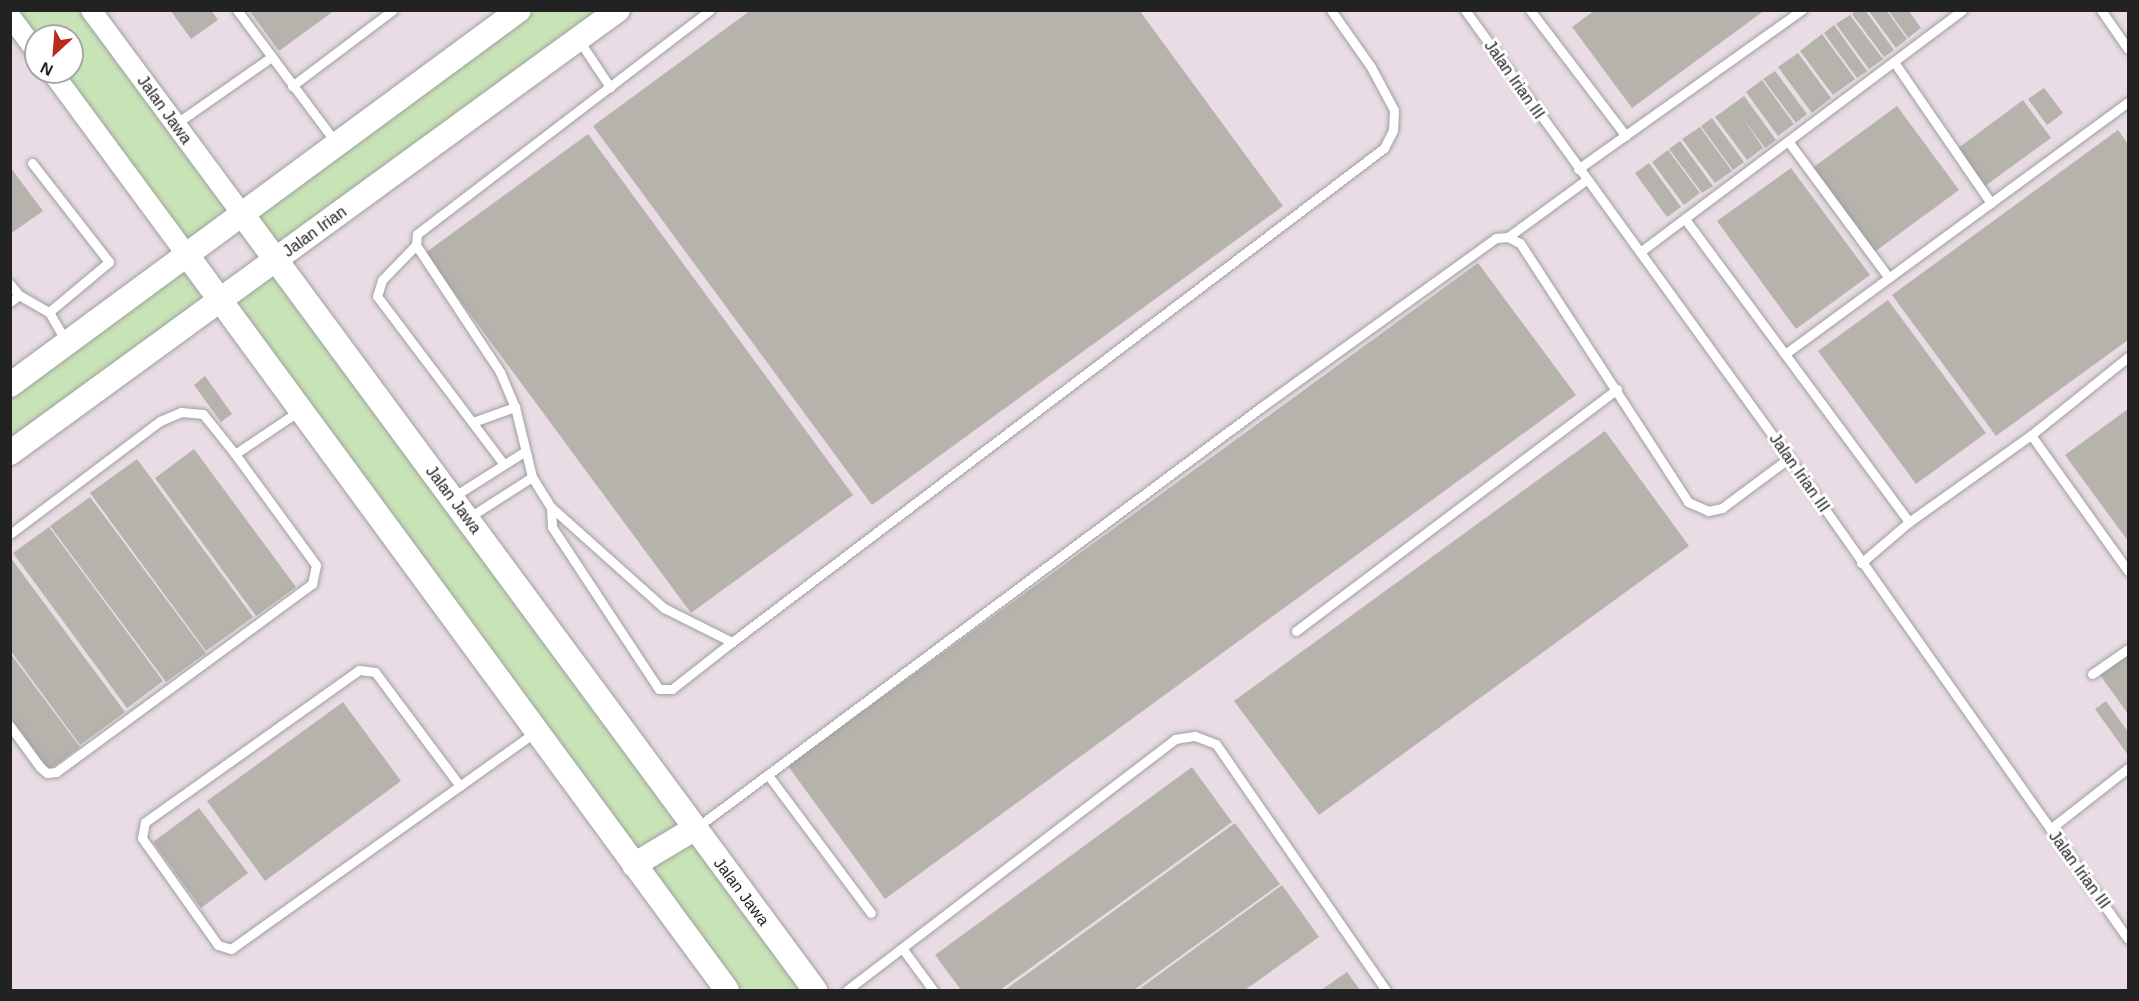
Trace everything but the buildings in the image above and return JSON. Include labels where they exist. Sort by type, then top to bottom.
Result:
[{"type":"street","name":"Jalan Jawa","points":[[91,10],[815,990]]},
{"type":"street","points":[[10,385],[519,10]]},
{"type":"street","name":"Jalan Irian","points":[[10,453],[618,10]]},
{"type":"street","points":[[10,16],[24,35]]},
{"type":"street","points":[[61,84],[535,732],[727,990]]},
{"type":"street","points":[[634,865],[694,829]]},
{"type":"lane","points":[[237,10],[270,58],[337,144]]},
{"type":"lane","points":[[292,86],[393,10]]},
{"type":"lane","points":[[710,10],[417,234],[417,245],[500,372],[514,407],[532,477],[551,507],[664,608],[732,642]]},
{"type":"lane","points":[[551,507],[552,527],[659,689],[672,689],[1384,148],[1393,130],[1394,110],[1371,68],[1331,10]]},
{"type":"lane","name":"Jalan Irian III","points":[[1466,10],[1578,169],[1789,458],[2128,939]]},
{"type":"lane","points":[[1530,10],[1626,135]]},
{"type":"lane","points":[[1578,169],[1802,10]]},
{"type":"lane","points":[[1640,252],[1962,10]]},
{"type":"lane","points":[[2101,10],[2128,49]]},
{"type":"lane","points":[[578,39],[610,87]]},
{"type":"lane","points":[[174,125],[270,58]]},
{"type":"lane","points":[[1894,62],[1990,203]]},
{"type":"lane","points":[[1785,354],[2128,102]]},
{"type":"lane","points":[[1788,141],[1889,278]]},
{"type":"lane","points":[[32,163],[109,262],[49,312]]},
{"type":"lane","points":[[1508,237],[1586,180]]},
{"type":"lane","points":[[1685,219],[1909,522]]},
{"type":"lane","points":[[694,829],[1260,408],[1496,238],[1508,237],[1520,243],[1617,389],[1688,502],[1697,509],[1708,511],[1722,508],[1789,458]]},
{"type":"lane","points":[[417,245],[382,280],[377,296],[503,463]]},
{"type":"lane","points":[[10,284],[19,296],[49,312],[67,343]]},
{"type":"lane","points":[[10,302],[19,296]]},
{"type":"lane","points":[[1861,563],[1909,522],[2031,435],[2128,357]]},
{"type":"lane","points":[[1296,631],[1617,389]]},
{"type":"lane","points":[[473,422],[514,407]]},
{"type":"lane","points":[[236,454],[299,411]]},
{"type":"lane","points":[[10,534],[160,421],[181,412],[203,414],[236,454],[316,565],[312,585],[56,772],[40,767],[10,726]]},
{"type":"lane","points":[[2031,435],[2128,571]]},
{"type":"lane","points":[[452,498],[503,463],[524,452]]},
{"type":"lane","points":[[467,519],[532,477]]},
{"type":"lane","points":[[2092,674],[2128,649]]},
{"type":"lane","points":[[460,786],[375,672],[359,670],[145,822],[142,838],[218,945],[231,950],[460,786],[535,732]]},
{"type":"lane","points":[[847,990],[1175,739],[1195,736],[1216,744],[1386,990]]},
{"type":"lane","points":[[2050,829],[2128,768]]},
{"type":"lane","points":[[768,775],[871,913]]},
{"type":"lane","points":[[902,948],[933,990]]},
{"type":"shaded area","points":[[11,11],[2128,11],[2128,990],[11,990]]},
{"type":"green space","points":[[11,11],[93,11],[242,214],[519,11],[618,11],[278,259],[813,990],[727,990],[220,300],[11,453],[10,385],[187,255],[61,84],[84,84],[84,24],[24,24]],"holes":[[[243,214],[277,259],[219,300],[187,255]]]}]
